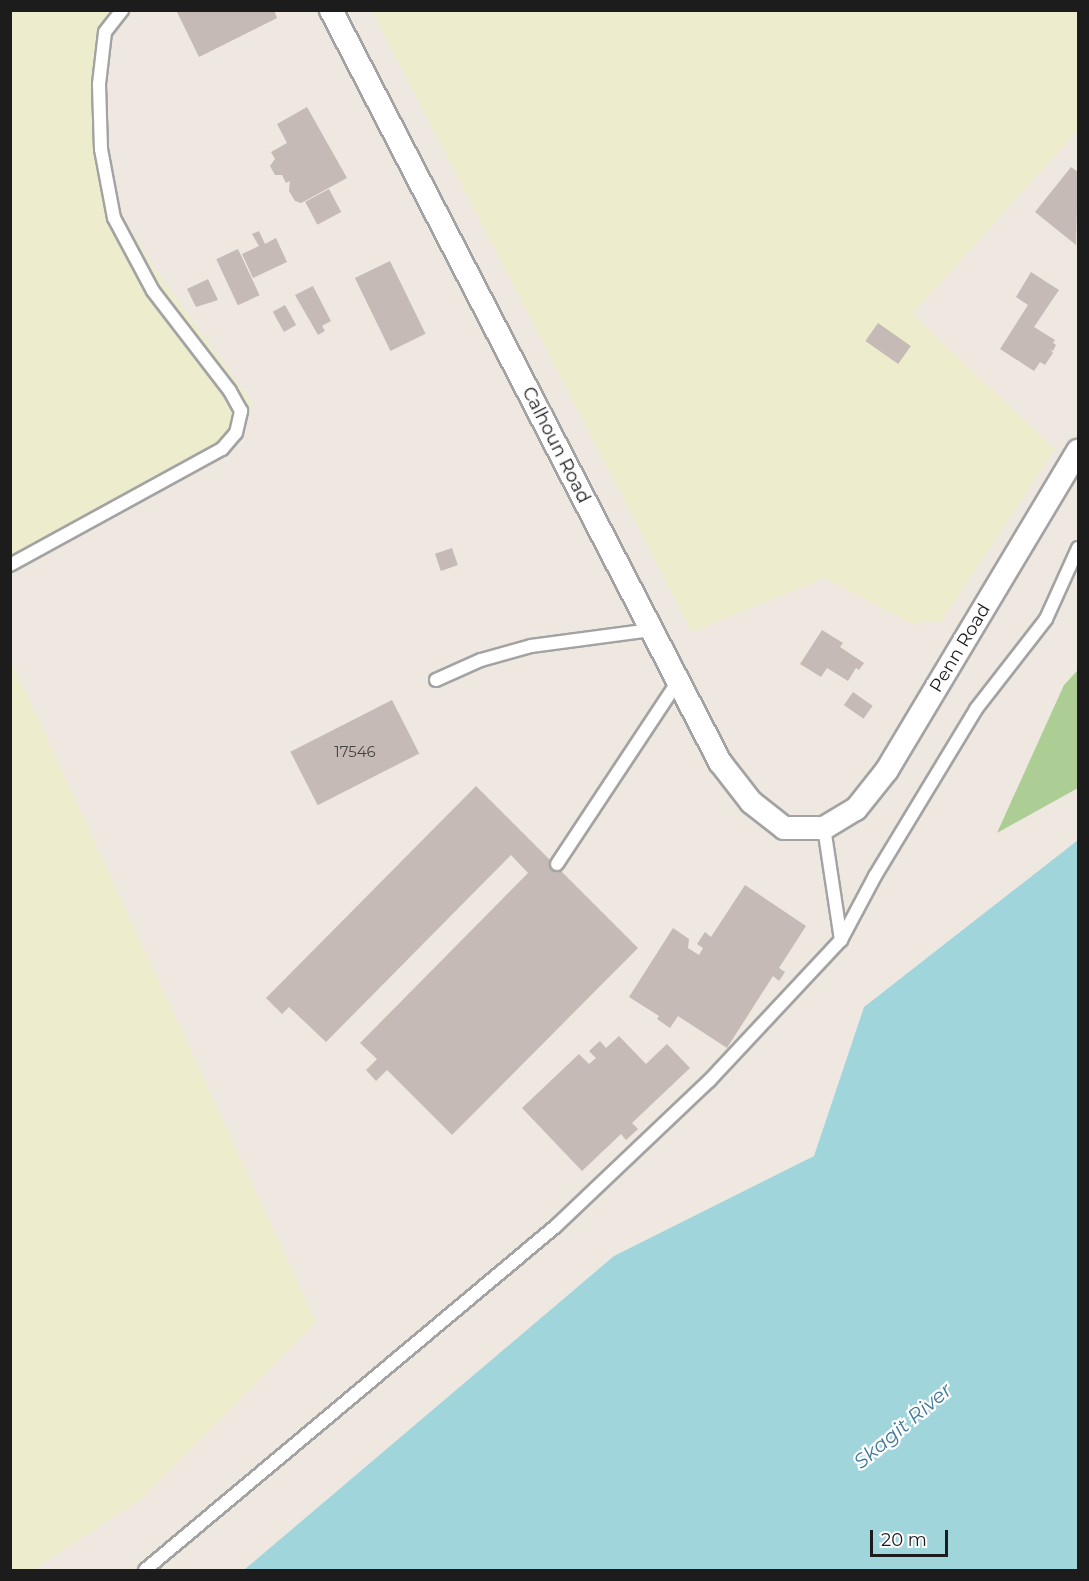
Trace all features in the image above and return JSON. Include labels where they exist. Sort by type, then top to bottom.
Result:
[{"type":"street","name":"Calhoun Road","points":[[331,10],[720,762],[751,802],[784,828],[824,828]]},
{"type":"street","name":"Penn Road","points":[[824,828],[856,809],[887,770],[1078,451]]},
{"type":"lane","points":[[10,565],[222,449],[236,434],[241,411],[230,391],[153,291],[114,218],[101,149],[99,84],[105,32],[122,10]]},
{"type":"lane","points":[[145,1570],[556,1226],[709,1081],[841,940],[875,876],[976,709],[1046,619],[1078,548]]},
{"type":"lane","points":[[436,680],[481,660],[531,646],[651,630]]},
{"type":"lane","points":[[557,864],[678,681]]},
{"type":"lane","points":[[824,828],[841,940]]},
{"type":"green space","points":[[11,11],[126,11],[108,25],[99,120],[114,202],[151,264],[253,404],[228,451],[11,567]]},
{"type":"green space","points":[[372,11],[1078,11],[1078,130],[912,314],[1055,449],[942,621],[910,623],[825,578],[692,632]]},
{"type":"green space","points":[[10,658],[316,1322],[144,1497],[33,1570],[10,1570]]},
{"type":"green space","points":[[1078,670],[1078,788],[997,833],[1064,685]]},
{"type":"water","name":"Skagit River","points":[[1078,840],[1078,1570],[244,1570],[614,1256],[814,1156],[864,1007]]},
{"type":"building","points":[[176,10],[274,10],[277,18],[199,57]]},
{"type":"building","points":[[307,107],[347,178],[301,203],[295,201],[289,191],[290,181],[286,183],[282,175],[275,175],[270,166],[275,159],[271,152],[287,143],[277,124]]},
{"type":"building","points":[[1071,167],[1078,172],[1076,245],[1035,212]]},
{"type":"building","points":[[329,189],[341,212],[317,225],[305,202]]},
{"type":"building","points":[[259,231],[265,244],[276,238],[287,262],[253,278],[242,254],[259,246],[252,234]]},
{"type":"building","points":[[238,249],[260,295],[238,305],[216,259]]},
{"type":"building","points":[[390,261],[426,334],[390,351],[355,278]]},
{"type":"building","points":[[1031,272],[1059,290],[1034,327],[1055,340],[1053,343],[1056,345],[1053,351],[1050,349],[1053,353],[1045,365],[1040,362],[1034,371],[1000,349],[1028,305],[1016,297]]},
{"type":"building","points":[[208,279],[218,300],[196,307],[187,289]]},
{"type":"building","points":[[313,286],[331,321],[322,326],[325,331],[318,335],[295,295]]},
{"type":"building","points":[[285,305],[296,325],[284,332],[273,312]]},
{"type":"building","points":[[878,323],[911,346],[898,364],[865,341]]},
{"type":"building","points":[[452,548],[458,565],[441,571],[435,554]]},
{"type":"building","points":[[822,630],[843,643],[840,647],[864,663],[859,670],[856,668],[848,681],[827,668],[821,677],[800,664]]},
{"type":"building","points":[[853,692],[873,706],[863,719],[844,705]]},
{"type":"building","points":[[392,700],[419,753],[318,805],[290,752]]},
{"type":"building","points":[[476,786],[638,948],[452,1135],[387,1070],[376,1081],[366,1070],[377,1059],[360,1043],[528,873],[511,855],[326,1042],[289,1007],[282,1014],[266,998]]},
{"type":"building","points":[[745,885],[806,926],[779,968],[785,972],[779,981],[773,976],[727,1048],[678,1016],[670,1028],[657,1019],[659,1016],[629,997],[673,928],[689,939],[688,948],[699,955],[703,948],[697,944],[705,932],[711,937]]},
{"type":"building","points":[[619,1036],[646,1064],[667,1044],[690,1068],[632,1123],[638,1129],[626,1140],[621,1134],[582,1171],[522,1108],[579,1054],[589,1064],[596,1058],[589,1051],[600,1041],[606,1048]]}]
